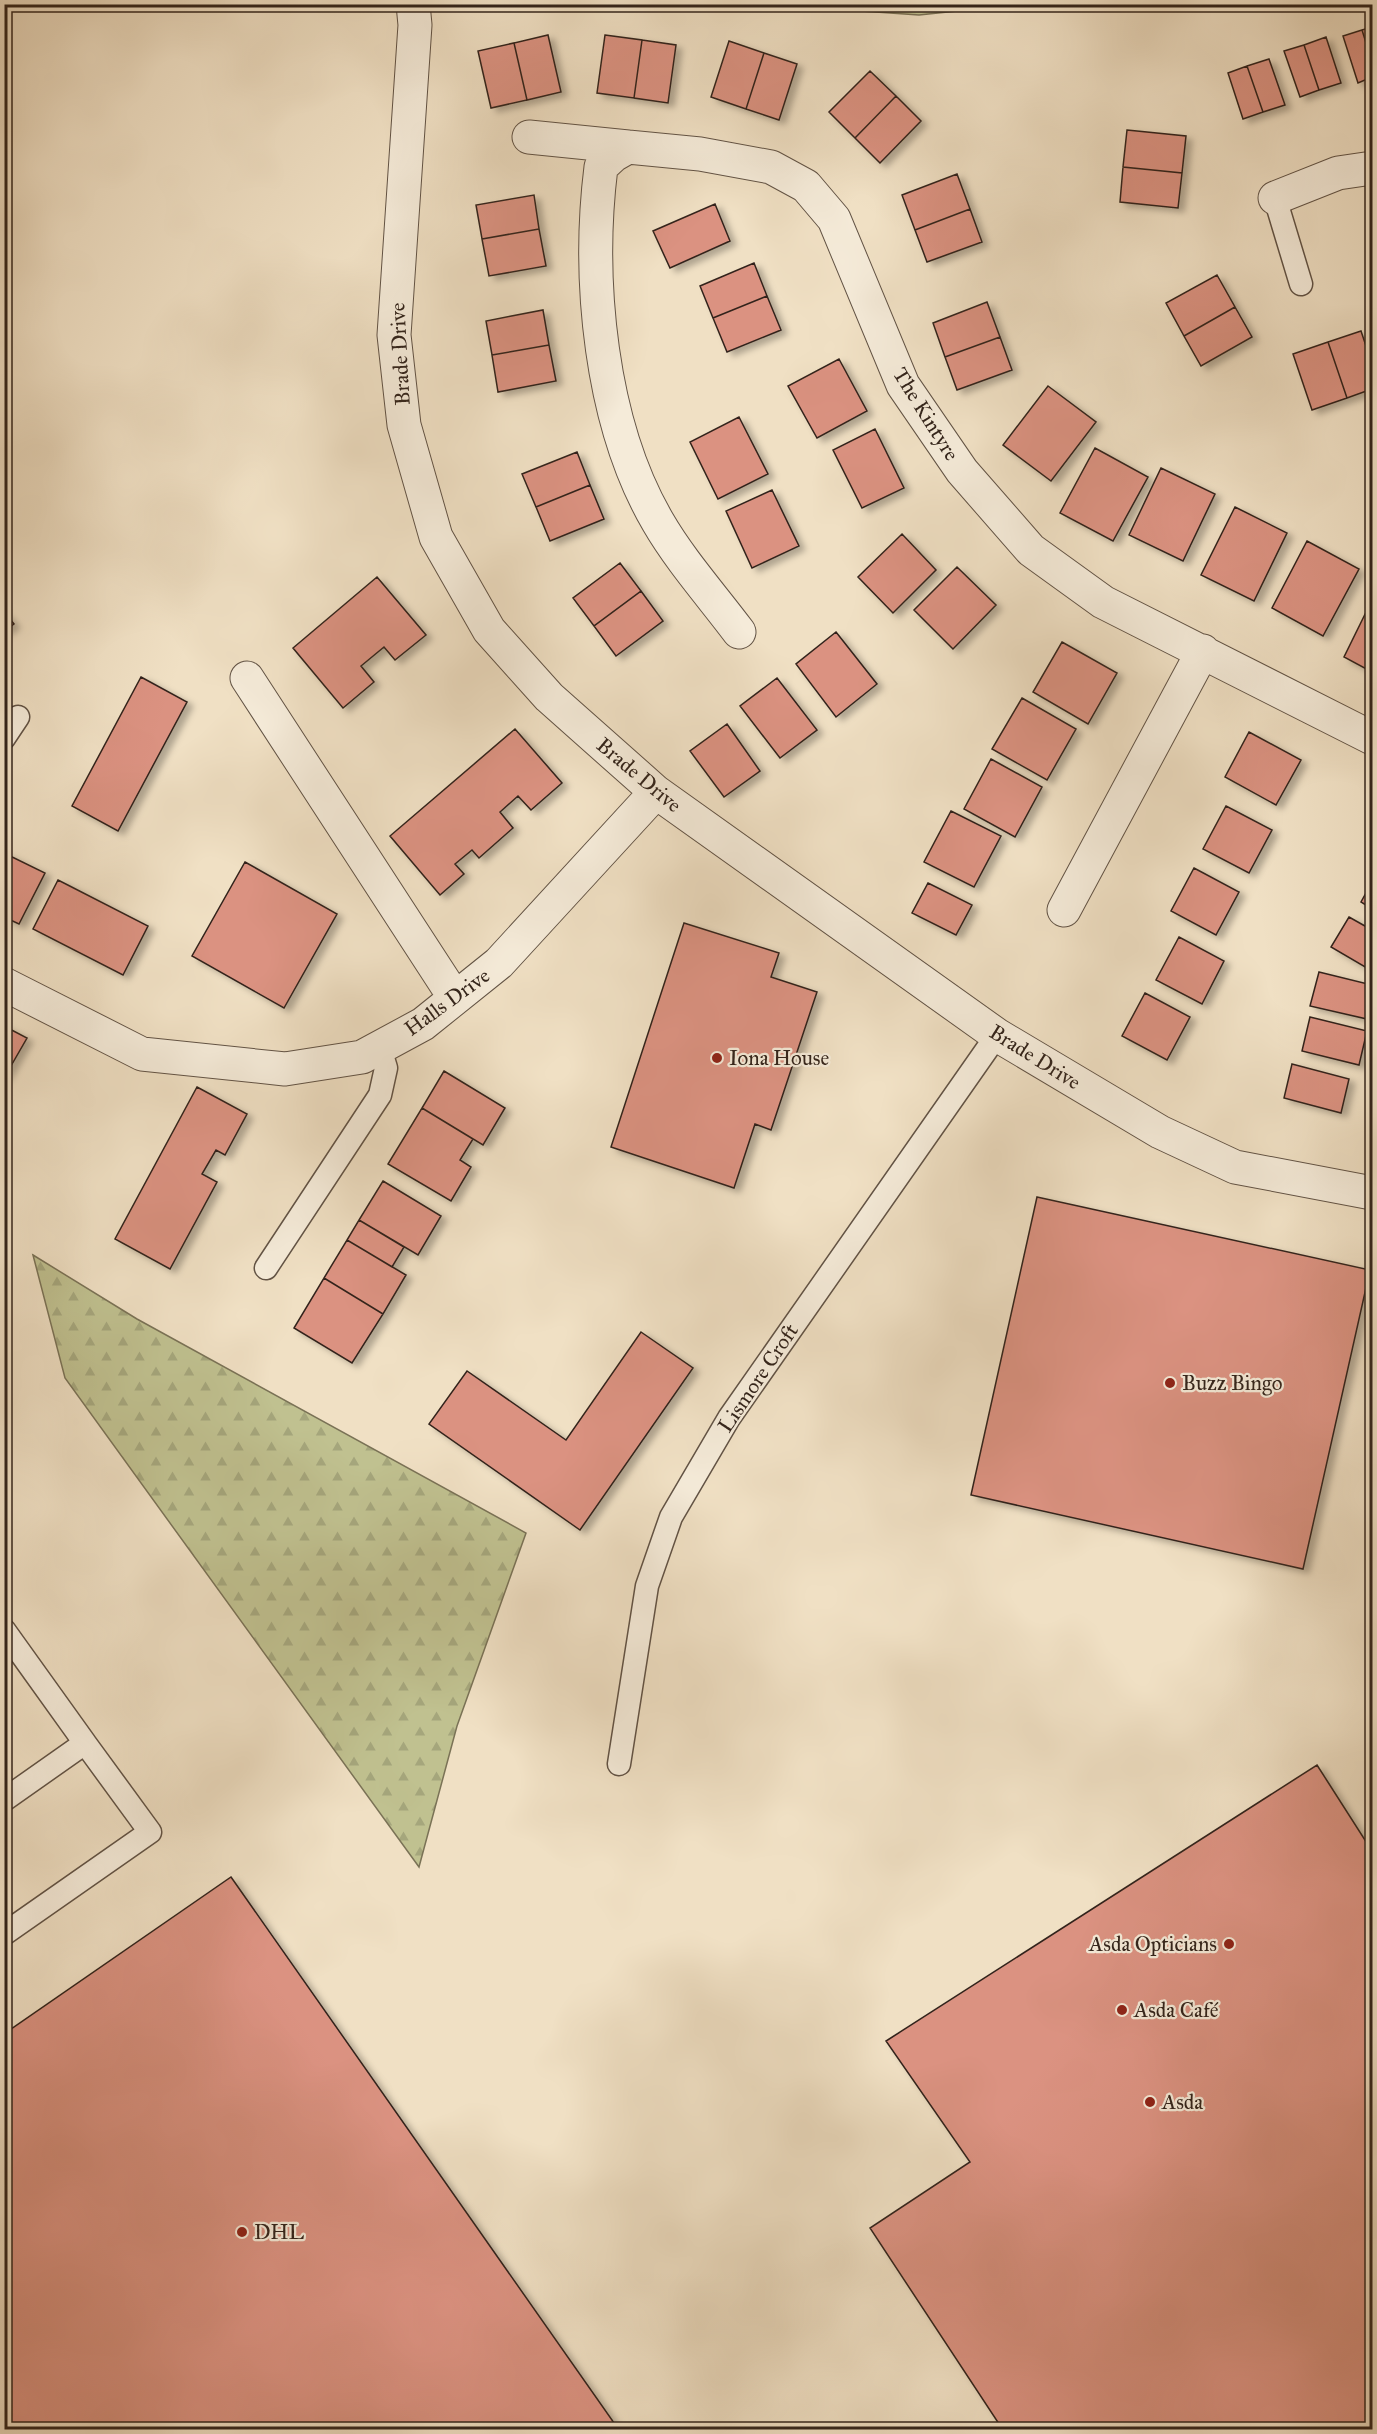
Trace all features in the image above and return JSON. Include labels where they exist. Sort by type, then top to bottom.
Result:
[{"type":"street","name":"Brade Drive","points":[[413,4],[415,25],[394,335],[404,425],[436,537],[489,630],[549,698],[656,792],[997,1035],[1160,1132],[1235,1167],[1372,1193]]},
{"type":"street","name":"The Kintyre","points":[[529,137],[700,154],[771,167],[806,186],[834,219],[903,385],[962,471],[1030,550],[1103,602],[1372,738]]},
{"type":"street","points":[[628,147],[601,167],[597,199],[598,309],[609,392],[630,463],[658,522],[739,632]]},
{"type":"street","points":[[1275,198],[1338,173],[1372,168]]},
{"type":"street","points":[[1064,910],[1203,651]]},
{"type":"street","points":[[247,678],[455,998]]},
{"type":"street","name":"Halls Drive","points":[[4,984],[142,1054],[285,1069],[362,1057],[423,1024],[499,963],[656,792]]},
{"type":"lane","points":[[1275,198],[1301,284]]},
{"type":"lane","points":[[4,738],[18,717]]},
{"type":"lane","name":"Lismore Croft","points":[[619,1764],[647,1586],[671,1517],[729,1418],[997,1035]]},
{"type":"lane","points":[[266,1268],[380,1095],[386,1068],[380,1048]]},
{"type":"lane","points":[[4,1630],[150,1832],[4,1934]]},
{"type":"lane","points":[[4,1800],[86,1743]]},
{"type":"green space","points":[[834,4],[1014,5],[919,15],[833,9]]},
{"type":"green space","points":[[33,1255],[137,1319],[526,1533],[457,1726],[419,1867],[65,1378]]},
{"type":"building","points":[[1372,27],[1372,62],[1362,30]]},
{"type":"building","points":[[1362,30],[1372,62],[1372,77],[1358,83],[1343,36]]},
{"type":"building","points":[[548,35],[561,92],[527,100],[514,43]]},
{"type":"building","points":[[605,35],[642,40],[634,98],[597,93]]},
{"type":"building","points":[[1326,37],[1341,83],[1319,90],[1304,45]]},
{"type":"building","points":[[642,40],[676,45],[668,103],[634,98]]},
{"type":"building","points":[[729,41],[764,53],[746,109],[711,97]]},
{"type":"building","points":[[514,43],[527,100],[491,108],[478,51]]},
{"type":"building","points":[[1304,45],[1319,90],[1300,97],[1284,51]]},
{"type":"building","points":[[764,53],[797,64],[779,120],[746,109]]},
{"type":"building","points":[[1269,59],[1285,105],[1263,112],[1247,66]]},
{"type":"building","points":[[1247,66],[1263,112],[1243,119],[1228,73]]},
{"type":"building","points":[[870,71],[896,96],[855,138],[829,112]]},
{"type":"building","points":[[896,96],[921,121],[880,163],[855,138]]},
{"type":"building","points":[[1127,130],[1186,136],[1182,173],[1123,167]]},
{"type":"building","points":[[1123,167],[1182,173],[1178,208],[1120,202]]},
{"type":"building","points":[[957,174],[970,209],[915,230],[902,195]]},
{"type":"building","points":[[534,195],[539,229],[482,239],[476,205]]},
{"type":"building","points":[[715,204],[730,241],[670,268],[653,231]]},
{"type":"building","points":[[970,209],[982,242],[927,262],[915,230]]},
{"type":"building","points":[[539,229],[546,266],[489,276],[482,239]]},
{"type":"building","points":[[754,263],[767,296],[713,318],[700,286]]},
{"type":"building","points":[[1217,275],[1235,307],[1184,336],[1166,303]]},
{"type":"building","points":[[767,296],[781,330],[727,352],[713,318]]},
{"type":"building","points":[[987,302],[1000,337],[945,357],[933,323]]},
{"type":"building","points":[[1235,307],[1252,337],[1201,366],[1184,336]]},
{"type":"building","points":[[543,310],[549,345],[492,355],[486,321]]},
{"type":"building","points":[[1361,331],[1372,364],[1372,389],[1347,398],[1328,342]]},
{"type":"building","points":[[1000,337],[1012,370],[957,390],[945,357]]},
{"type":"building","points":[[1328,342],[1347,398],[1312,410],[1293,354]]},
{"type":"building","points":[[549,345],[556,381],[498,392],[492,355]]},
{"type":"building","points":[[839,359],[867,411],[817,438],[788,386]]},
{"type":"building","points":[[1048,386],[1096,422],[1051,481],[1003,445]]},
{"type":"building","points":[[739,417],[768,474],[718,499],[690,442]]},
{"type":"building","points":[[875,429],[904,488],[862,508],[833,450]]},
{"type":"building","points":[[1095,448],[1148,477],[1113,541],[1060,513]]},
{"type":"building","points":[[577,452],[590,485],[536,507],[522,474]]},
{"type":"building","points":[[1161,468],[1215,494],[1183,561],[1129,535]]},
{"type":"building","points":[[590,485],[604,519],[550,541],[536,507]]},
{"type":"building","points":[[772,490],[799,546],[752,568],[726,511]]},
{"type":"building","points":[[1235,507],[1287,533],[1254,601],[1201,575]]},
{"type":"building","points":[[902,534],[936,570],[893,613],[858,577]]},
{"type":"building","points":[[1307,541],[1359,569],[1323,636],[1272,608]]},
{"type":"building","points":[[620,563],[641,591],[594,626],[573,598]]},
{"type":"building","points":[[957,567],[996,605],[953,649],[914,610]]},
{"type":"building","points":[[377,577],[426,635],[395,660],[384,647],[361,666],[374,682],[343,708],[293,648]]},
{"type":"building","points":[[641,591],[663,621],[616,656],[594,626]]},
{"type":"building","points":[[1372,600],[1372,672],[1344,657]]},
{"type":"building","points":[[4,612],[14,624],[4,632]]},
{"type":"building","points":[[836,632],[877,684],[836,717],[796,664]]},
{"type":"building","points":[[1062,642],[1117,673],[1088,724],[1033,692]]},
{"type":"building","points":[[141,677],[187,702],[118,831],[72,806]]},
{"type":"building","points":[[777,678],[817,730],[780,758],[740,706]]},
{"type":"building","points":[[1022,698],[1076,729],[1047,780],[992,749]]},
{"type":"building","points":[[727,724],[760,771],[724,797],[690,751]]},
{"type":"building","points":[[515,729],[562,783],[531,810],[518,796],[500,812],[513,828],[479,858],[472,850],[455,864],[464,874],[440,895],[390,836]]},
{"type":"building","points":[[1249,732],[1301,760],[1276,805],[1225,777]]},
{"type":"building","points":[[991,759],[1042,787],[1015,837],[964,809]]},
{"type":"building","points":[[1226,806],[1272,830],[1249,873],[1203,849]]},
{"type":"building","points":[[951,811],[1001,836],[974,887],[924,862]]},
{"type":"building","points":[[4,853],[45,873],[19,924],[4,917]]},
{"type":"building","points":[[245,862],[337,914],[284,1008],[192,956]]},
{"type":"building","points":[[1194,868],[1239,892],[1216,935],[1171,911]]},
{"type":"building","points":[[58,880],[148,926],[123,975],[33,929]]},
{"type":"building","points":[[1372,882],[1372,909],[1361,902]]},
{"type":"building","points":[[928,883],[972,905],[956,935],[912,913]]},
{"type":"building","points":[[1349,917],[1372,930],[1372,971],[1331,947]]},
{"type":"building","name":"Iona House","points":[[684,923],[779,953],[771,977],[817,992],[771,1130],[755,1124],[734,1188],[611,1147]]},
{"type":"building","points":[[1179,937],[1224,961],[1202,1004],[1156,980]]},
{"type":"building","points":[[1319,972],[1372,985],[1367,1019],[1310,1006]]},
{"type":"building","points":[[1145,993],[1190,1017],[1167,1060],[1122,1036]]},
{"type":"building","points":[[1310,1017],[1367,1031],[1359,1065],[1302,1051]]},
{"type":"building","points":[[4,1026],[27,1038],[4,1078]]},
{"type":"building","points":[[1292,1064],[1349,1079],[1341,1113],[1284,1098]]},
{"type":"building","points":[[444,1071],[505,1108],[483,1145],[422,1108]]},
{"type":"building","points":[[197,1087],[247,1114],[225,1155],[216,1150],[202,1174],[217,1182],[170,1269],[115,1239]]},
{"type":"building","points":[[422,1108],[473,1139],[460,1160],[471,1167],[451,1201],[388,1164]]},
{"type":"building","points":[[383,1181],[441,1216],[418,1255],[359,1220]]},
{"type":"building","name":"Buzz Bingo","points":[[1037,1197],[1370,1270],[1303,1569],[971,1495]]},
{"type":"building","points":[[359,1220],[404,1247],[392,1267],[347,1240]]},
{"type":"building","points":[[347,1240],[406,1275],[383,1314],[324,1278]]},
{"type":"building","points":[[324,1278],[383,1314],[352,1363],[294,1328]]},
{"type":"building","points":[[641,1332],[693,1368],[580,1530],[429,1424],[467,1371],[566,1440]]},
{"type":"building","name":"Asda","points":[[1317,1765],[1372,1851],[1372,2430],[1003,2430],[870,2228],[970,2162],[886,2041]]},
{"type":"building","name":"DHL","points":[[231,1877],[619,2430],[4,2430],[4,2034]]},
{"type":"place","name":"Iona House","points":[[717,1058]]},
{"type":"place","name":"Buzz Bingo","points":[[1170,1383]]},
{"type":"place","name":"Asda Opticians","points":[[1229,1944]]},
{"type":"place","name":"Asda Café","points":[[1122,2010]]},
{"type":"place","name":"Asda","points":[[1150,2102]]},
{"type":"place","name":"DHL","points":[[242,2232]]}]
